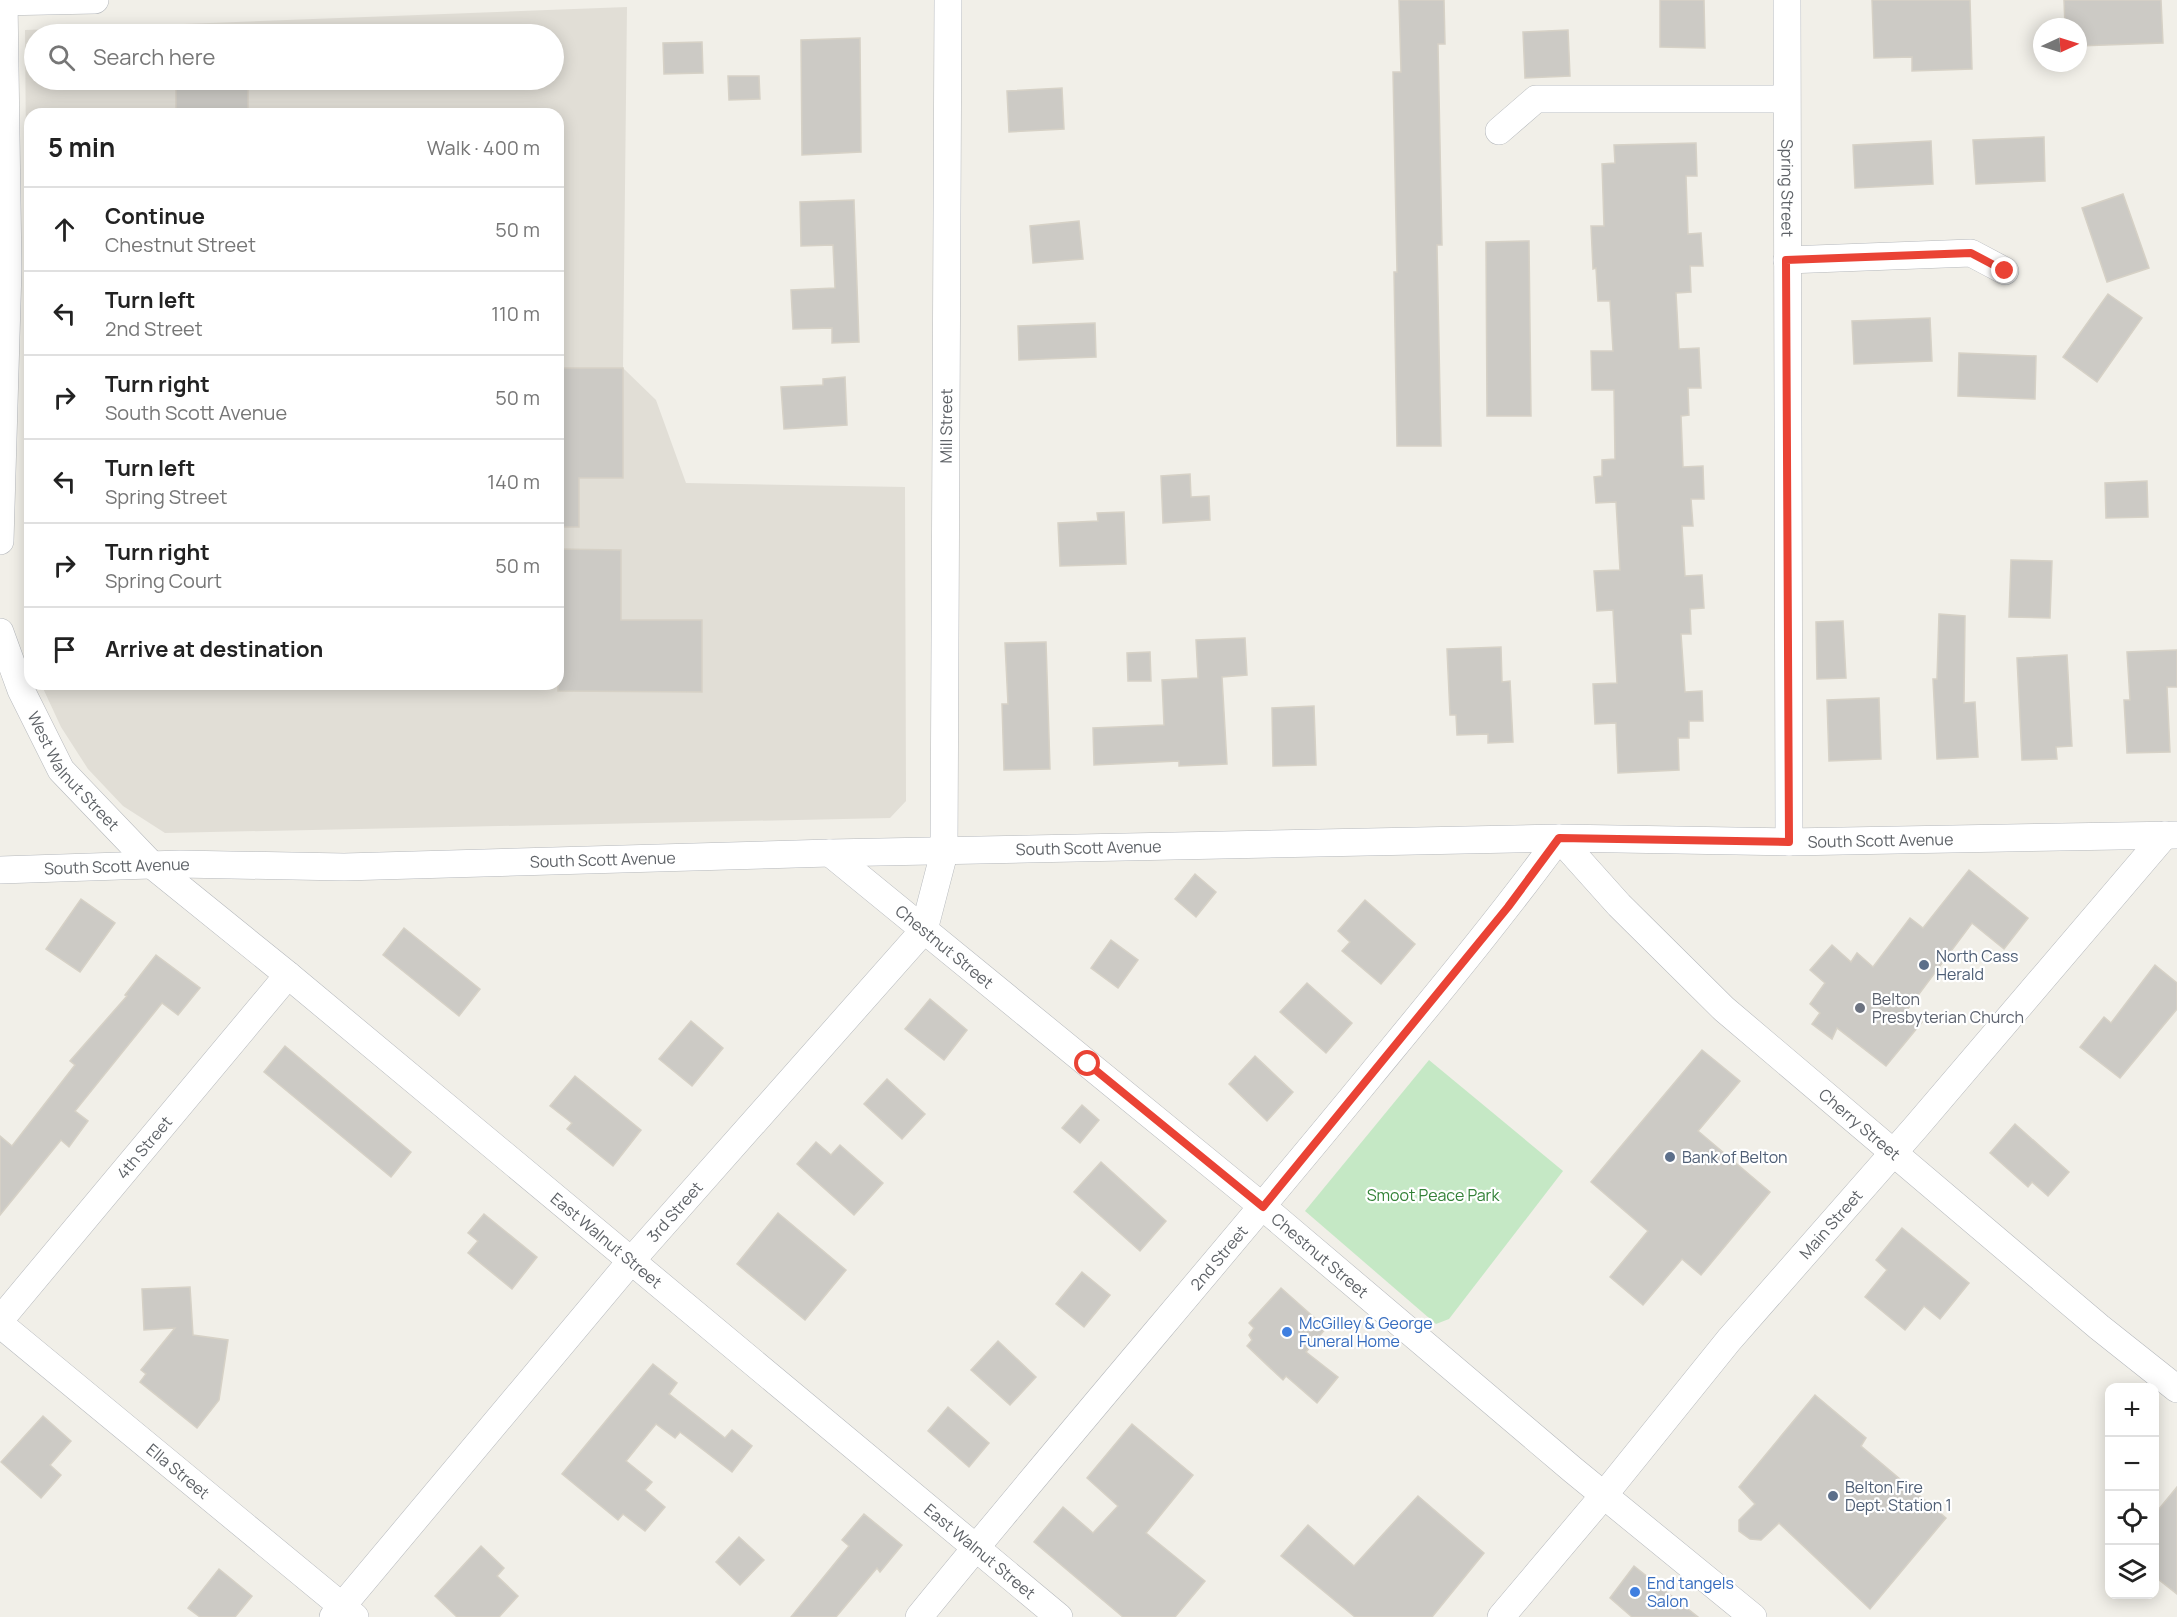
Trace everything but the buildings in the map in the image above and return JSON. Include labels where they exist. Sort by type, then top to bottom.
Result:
[{"type":"street","points":[[0,541],[8,269],[2,2],[95,0]]},
{"type":"street","name":"Mill Street","points":[[944,853],[948,0]]},
{"type":"street","name":"Spring Street","points":[[1786,0],[1789,842]]},
{"type":"street","points":[[1499,131],[1536,99],[1786,99]]},
{"type":"street","points":[[1786,260],[1971,253],[2005,271]]},
{"type":"street","name":"West Walnut Street","points":[[0,633],[21,690],[61,770],[152,865]]},
{"type":"street","name":"South Scott Avenue","points":[[0,870],[152,865],[344,867],[830,853],[944,853],[1559,838],[1789,842],[2171,835]]},
{"type":"street","name":"Main Street","points":[[1501,1617],[1604,1495],[1729,1340],[2171,835]]},
{"type":"street","name":"Cherry Street","points":[[1559,838],[1619,904],[1724,1009],[2177,1389]]},
{"type":"street","name":"2nd Street","points":[[919,1617],[1263,1207],[1508,907],[1559,838]]},
{"type":"street","name":"Chestnut Street","points":[[830,853],[1263,1207],[1604,1495],[1753,1617]]},
{"type":"street","name":"3rd Street","points":[[344,1613],[631,1261],[924,930],[944,853]]},
{"type":"street","name":"East Walnut Street","points":[[152,865],[288,975],[1059,1617]]},
{"type":"street","name":"4th Street","points":[[0,1322],[288,975]]},
{"type":"street","name":"Ella Street","points":[[0,1322],[344,1613]]},
{"type":"shaded area","points":[[627,7],[623,368],[656,400],[686,483],[905,487],[906,801],[890,818],[165,833],[123,806],[88,769],[61,727],[44,690],[564,690],[564,108],[26,108],[26,90],[564,90],[564,24],[182,24]]},
{"type":"green space","name":"Smoot Peace Park","points":[[1429,1060],[1563,1171],[1449,1319],[1436,1324],[1305,1211]]},
{"type":"place","name":"North Cass Herald","points":[[1924,965]]},
{"type":"place","name":"Belton Presbyterian Church","points":[[1860,1008]]},
{"type":"place","name":"Bank of Belton","points":[[1670,1157]]},
{"type":"place","name":"McGilley & George Funeral Home","points":[[1287,1332]]},
{"type":"place","name":"Belton Fire Dept. Station 1","points":[[1833,1496]]},
{"type":"place","name":"End tangels Salon","points":[[1635,1592]]},
{"type":"route","points":[[1088,1064],[1263,1207],[1508,907],[1559,838],[1789,842],[1786,260],[1971,253],[2005,271]]}]
